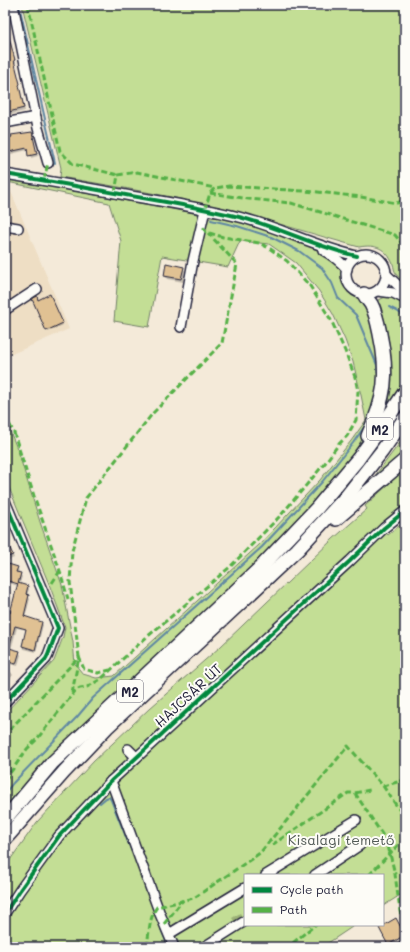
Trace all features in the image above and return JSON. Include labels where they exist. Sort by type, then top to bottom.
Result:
[{"type":"highway","points":[[358,459],[382,401],[385,378],[385,367],[378,323],[372,305],[364,294]]},
{"type":"highway","name":"M2","points":[[5,819],[52,763],[260,568],[317,508],[358,459],[405,392]]},
{"type":"highway","name":"M2","points":[[5,839],[64,772],[107,728],[297,550],[350,492],[382,451],[405,418]]},
{"type":"highway","points":[[297,550],[330,525],[405,460]]},
{"type":"street","points":[[13,5],[38,128],[48,163]]},
{"type":"street","points":[[5,123],[36,117]]},
{"type":"street","points":[[5,174],[239,217],[310,242],[357,256]]},
{"type":"street","points":[[181,327],[193,261],[205,210]]},
{"type":"street","points":[[5,226],[18,228]]},
{"type":"street","points":[[310,242],[343,264],[347,269]]},
{"type":"street","points":[[362,254],[372,255],[381,260],[384,265],[387,275],[386,281],[378,291],[364,294],[357,292],[348,283],[346,276],[347,269],[352,260],[357,256],[362,254]]},
{"type":"street","points":[[387,275],[405,292]]},
{"type":"street","points":[[5,310],[37,289]]},
{"type":"street","points":[[378,291],[393,293],[405,299]]},
{"type":"street","points":[[5,501],[58,628],[46,659],[5,702]]},
{"type":"street","name":"HAJCSÁR ÚT","points":[[5,913],[59,836],[110,781],[384,528],[405,511]]},
{"type":"street","points":[[128,749],[136,757]]},
{"type":"street","points":[[110,781],[174,947]]},
{"type":"street","points":[[268,874],[356,820]]},
{"type":"street","points":[[316,874],[360,845]]},
{"type":"street","points":[[168,934],[244,889]]},
{"type":"street","points":[[204,947],[244,922]]},
{"type":"shaded area","points":[[5,182],[7,182],[69,329],[5,357]]},
{"type":"green space","points":[[22,5],[405,5],[405,282],[397,276],[393,264],[387,254],[380,248],[370,246],[359,247],[195,202],[60,177],[61,168]]},
{"type":"green space","points":[[10,179],[193,213],[197,214],[198,218],[207,220],[217,217],[239,221],[283,234],[325,254],[341,267],[343,281],[346,288],[369,306],[383,375],[366,432],[347,466],[259,563],[202,613],[5,815],[5,713],[54,661],[65,627],[49,584],[5,478],[5,419],[18,451],[40,522],[62,585],[73,642],[75,664],[83,674],[96,678],[114,676],[259,545],[320,480],[366,420],[353,362],[333,314],[319,291],[296,263],[269,244],[240,241],[228,267],[162,256],[149,327],[114,321],[121,241],[109,203],[7,182]]},
{"type":"green space","points":[[389,295],[405,302],[405,385],[381,422],[390,396],[392,372],[388,335],[379,300]]},
{"type":"green space","points":[[405,436],[405,456],[365,489]]},
{"type":"green space","name":"Kisalagi temető","points":[[405,469],[405,508],[382,527],[388,535],[405,521],[405,892],[384,905],[384,874],[244,874],[244,926],[354,926],[322,947],[5,947],[5,867],[37,822],[94,761],[150,708],[220,647],[333,539],[367,509],[365,506]]},
{"type":"building","points":[[7,30],[15,60],[24,108],[5,113],[5,31]]},
{"type":"building","points":[[32,132],[37,154],[28,156],[27,148],[9,152],[7,138],[12,137],[11,135]]},
{"type":"building","points":[[166,263],[184,267],[181,279],[164,276]]},
{"type":"building","points":[[50,294],[63,323],[46,331],[32,299],[37,296],[38,300]]},
{"type":"building","points":[[5,537],[13,555],[5,558]]},
{"type":"building","points":[[5,563],[18,567],[16,572],[21,573],[18,584],[5,580]]},
{"type":"building","points":[[18,583],[28,586],[26,594],[29,595],[24,616],[42,622],[35,650],[22,646],[26,629],[15,626],[9,648],[20,651],[16,664],[5,661],[5,611],[10,613]]},
{"type":"building","points":[[396,918],[405,935],[388,945],[379,928]]},
{"type":"waterway","points":[[19,5],[55,163]]},
{"type":"waterway","points":[[211,220],[237,226],[271,237],[299,251],[322,268],[332,283],[338,298],[356,315],[377,365],[378,376]]},
{"type":"waterway","points":[[389,307],[405,317]]},
{"type":"waterway","points":[[5,793],[93,698],[262,547],[322,482],[367,423]]},
{"type":"waterway","points":[[100,803],[109,797],[111,800],[132,852]]},
{"type":"waterway","points":[[162,926],[161,929],[166,941]]},
{"type":"marked path","points":[[28,5],[60,151],[73,164],[118,175]]},
{"type":"marked path","points":[[44,180],[48,163]]},
{"type":"marked path","points":[[115,193],[118,175],[137,172],[215,188]]},
{"type":"marked path","points":[[205,210],[210,193],[215,188],[229,186],[318,192],[397,203],[405,200]]},
{"type":"marked path","points":[[210,193],[291,203],[395,235],[405,247]]},
{"type":"marked path","points":[[5,780],[27,749],[37,739],[76,690],[87,687],[101,679],[141,642],[230,567],[281,515],[347,436],[356,420],[358,391],[355,377],[331,320],[310,286],[287,261],[269,248],[259,243],[223,237],[206,232],[202,226]]},
{"type":"marked path","points":[[72,693],[79,657],[70,582],[72,551],[86,498],[153,413],[222,343],[237,264],[208,233]]},
{"type":"marked path","points":[[5,416],[14,433],[68,599]]},
{"type":"marked path","points":[[52,583],[60,571]]},
{"type":"marked path","points":[[5,737],[14,725],[79,657],[84,669],[98,673],[110,670]]},
{"type":"marked path","points":[[147,947],[152,916],[157,907],[194,898],[260,853],[348,746],[383,786],[405,818]]},
{"type":"marked path","points":[[383,786],[405,780]]},
{"type":"marked path","points":[[355,793],[370,790]]},
{"type":"marked path","points":[[272,845],[348,793],[355,793],[387,842],[395,874],[400,911],[405,929]]},
{"type":"marked path","points":[[370,874],[405,838]]},
{"type":"marked path","points":[[164,924],[183,900]]},
{"type":"marked path","points":[[285,947],[294,942],[314,926]]},
{"type":"cycle path","points":[[5,174],[172,203],[226,214],[254,221],[327,248],[357,256]]},
{"type":"cycle path","points":[[5,501],[58,628],[46,659],[5,702]]},
{"type":"cycle path","points":[[5,913],[59,836],[111,781],[384,528],[405,511]]}]
